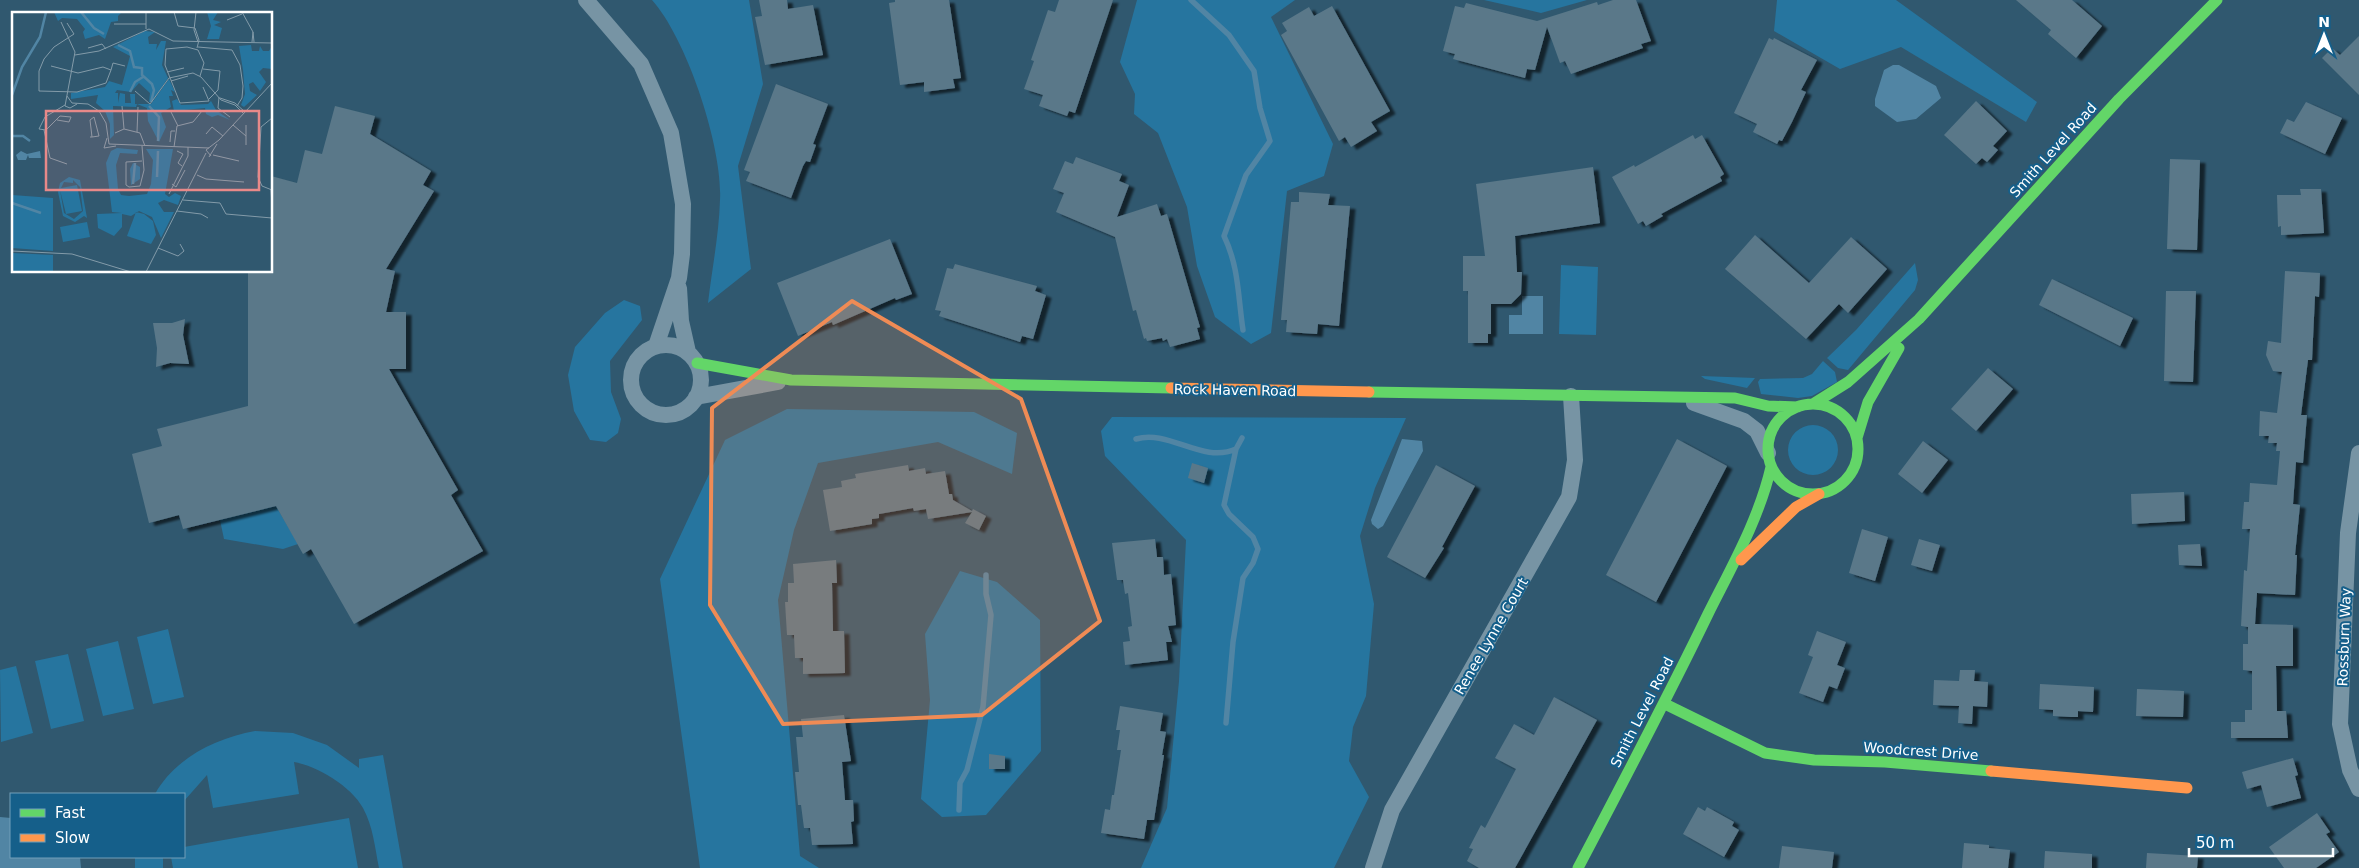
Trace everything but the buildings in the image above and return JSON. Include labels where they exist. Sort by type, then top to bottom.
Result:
[{"type":"street","points":[[586,0],[640,64],[671,133],[683,204],[682,254],[679,278],[681,321],[692,357],[701,374],[701,386],[696,397],[687,408],[678,413],[667,415],[656,413],[638,401],[631,380],[633,369],[638,359],[656,346],[679,278]]},
{"type":"street","name":"Smith Level Road","points":[[1813,404],[1833,394],[1852,381],[1916,323],[2067,155],[2217,0]]},
{"type":"street","name":"Smith Level Road","points":[[1857,438],[1862,413],[1874,388],[1916,323]]},
{"type":"street","name":"Rock Haven Road","points":[[656,346],[667,345],[692,357],[791,380]]},
{"type":"street","name":"Rock Haven Road","points":[[696,397],[791,380],[1069,387],[1735,398],[1768,406],[1798,407]]},
{"type":"street","name":"Renee Lynne Court","points":[[1373,868],[1392,810],[1569,497],[1575,460],[1572,396]]},
{"type":"street","name":"Rock Haven Road","points":[[1680,398],[1744,421],[1757,430],[1770,460]]},
{"type":"street","points":[[1813,404],[1828,406],[1841,414],[1851,425],[1857,438],[1858,454],[1854,468],[1845,480],[1833,489],[1819,494],[1804,493],[1790,488],[1779,478],[1770,460],[1769,439],[1774,426],[1784,414],[1798,407],[1813,404]]},
{"type":"street","name":"Rossburn Way","points":[[2359,453],[2348,533],[2340,724],[2350,770],[2359,789]]},
{"type":"street","name":"Smith Level Road","points":[[1578,868],[1665,704],[1760,507],[1770,460]]},
{"type":"street","name":"Smith Level Road","points":[[1730,569],[1796,507],[1819,494]]},
{"type":"street","name":"Woodcrest Drive","points":[[1665,704],[1727,736],[1766,753],[1814,760],[1885,762],[2187,788]]},
{"type":"highlighted area","points":[[852,301],[1021,399],[1100,621],[982,715],[783,724],[710,605],[712,408]]},
{"type":"shaded area","points":[[652,0],[749,0],[763,84],[738,166],[751,269],[708,303],[717,239],[720,200],[716,152],[690,67],[678,40]]},
{"type":"shaded area","points":[[1137,0],[1295,0],[1271,17],[1333,144],[1324,176],[1287,191],[1271,333],[1251,344],[1215,317],[1197,266],[1187,207],[1158,133],[1134,114],[1135,94],[1120,62]]},
{"type":"shaded area","points":[[1484,0],[1587,0],[1541,13]]},
{"type":"shaded area","points":[[1777,0],[1896,0],[2037,102],[2026,122],[1901,47],[1840,69],[1774,31]]},
{"type":"shaded area","points":[[1893,65],[1899,65],[1936,86],[1941,98],[1916,119],[1897,122],[1875,106],[1875,99],[1884,70]]},
{"type":"shaded area","points":[[1915,263],[1918,280],[1915,290],[1848,370],[1838,368],[1827,358],[1856,330]]},
{"type":"shaded area","points":[[1561,265],[1598,267],[1596,335],[1559,334]]},
{"type":"shaded area","points":[[1522,296],[1543,296],[1543,334],[1509,334],[1509,315],[1522,315]]},
{"type":"shaded area","points":[[624,300],[640,306],[642,320],[610,361],[611,392],[621,419],[618,433],[606,442],[590,440],[574,411],[568,375],[575,347],[605,313]]},
{"type":"shaded area","points":[[1823,361],[1835,372],[1837,382],[1812,396],[1798,398],[1761,394],[1758,382],[1760,379],[1803,378],[1812,374]]},
{"type":"shaded area","points":[[1701,376],[1755,378],[1747,388],[1705,379]]},
{"type":"shaded area","points":[[787,409],[974,412],[1017,433],[1012,474],[938,442],[818,463],[794,530],[778,600],[800,856],[819,868],[700,868],[660,579],[725,440]]},
{"type":"shaded area","points":[[1112,417],[1406,418],[1375,488],[1360,536],[1374,604],[1366,696],[1353,727],[1349,761],[1369,797],[1334,868],[1141,868],[1167,808],[1179,681],[1186,540],[1105,456],[1101,431]]},
{"type":"shaded area","points":[[1808,425],[1818,425],[1831,432],[1838,445],[1838,455],[1831,468],[1818,475],[1808,475],[1799,471],[1792,464],[1788,455],[1788,445],[1792,436],[1799,429]]},
{"type":"shaded area","points":[[1402,439],[1422,441],[1423,451],[1383,526],[1378,529],[1372,524],[1371,520]]},
{"type":"shaded area","points":[[276,506],[298,544],[283,549],[224,539],[220,520]]},
{"type":"shaded area","points":[[960,571],[997,582],[1040,620],[1041,751],[986,815],[942,817],[921,799],[930,700],[925,634]]},
{"type":"shaded area","points":[[168,629],[184,697],[153,704],[137,637]]},
{"type":"shaded area","points":[[118,641],[134,709],[103,716],[86,649]]},
{"type":"shaded area","points":[[68,654],[84,721],[51,729],[35,661]]},
{"type":"shaded area","points":[[16,666],[33,733],[1,742],[0,670]]},
{"type":"shaded area","points":[[255,731],[293,733],[327,745],[359,768],[359,759],[383,755],[403,868],[379,868],[369,822],[358,800],[333,778],[303,764],[294,762],[299,794],[213,808],[207,775],[185,800],[185,793],[156,793],[163,781],[185,760],[211,745],[240,734]]},
{"type":"shaded area","points":[[0,817],[10,818],[10,858],[80,858],[81,868],[0,868]]},
{"type":"shaded area","points":[[349,818],[358,868],[173,868],[171,858],[185,858],[185,847]]},
{"type":"shaded area","points":[[135,858],[163,858],[163,868],[135,868]]},
{"type":"waterway","points":[[1191,0],[1229,35],[1254,71],[1260,108],[1270,141],[1246,175],[1224,236],[1233,259],[1243,330]]},
{"type":"waterway","points":[[1136,439],[1148,437],[1161,438],[1198,450],[1211,452],[1236,449]]},
{"type":"waterway","points":[[1226,723],[1233,642],[1243,578],[1253,563],[1258,549],[1253,537],[1229,514],[1224,505],[1236,449],[1242,438]]},
{"type":"waterway","points":[[959,810],[960,783],[967,770],[983,707],[991,615],[986,594],[986,575]]},
{"type":"traffic: fast","points":[[1813,404],[1848,382],[1919,319],[2119,99],[2217,0]]},
{"type":"traffic: fast","points":[[1857,438],[1868,402],[1899,348]]},
{"type":"traffic: fast","points":[[697,363],[791,380],[1171,388]]},
{"type":"traffic: fast","points":[[1369,392],[1735,398],[1768,406],[1798,407]]},
{"type":"traffic: fast","points":[[1813,404],[1830,408],[1845,417],[1854,432],[1858,449],[1854,466],[1845,481],[1830,490],[1813,494],[1796,490],[1781,481],[1772,466],[1768,449],[1772,432],[1781,417],[1796,408],[1813,404]]},
{"type":"traffic: fast","points":[[1578,868],[1735,560],[1752,524],[1771,467]]},
{"type":"traffic: fast","points":[[1665,704],[1765,753],[1814,760],[1885,762],[1991,771]]},
{"type":"traffic: slow","points":[[1171,388],[1369,392]]},
{"type":"traffic: slow","points":[[1741,560],[1796,507],[1819,494]]},
{"type":"traffic: slow","points":[[1991,771],[2187,788]]}]
